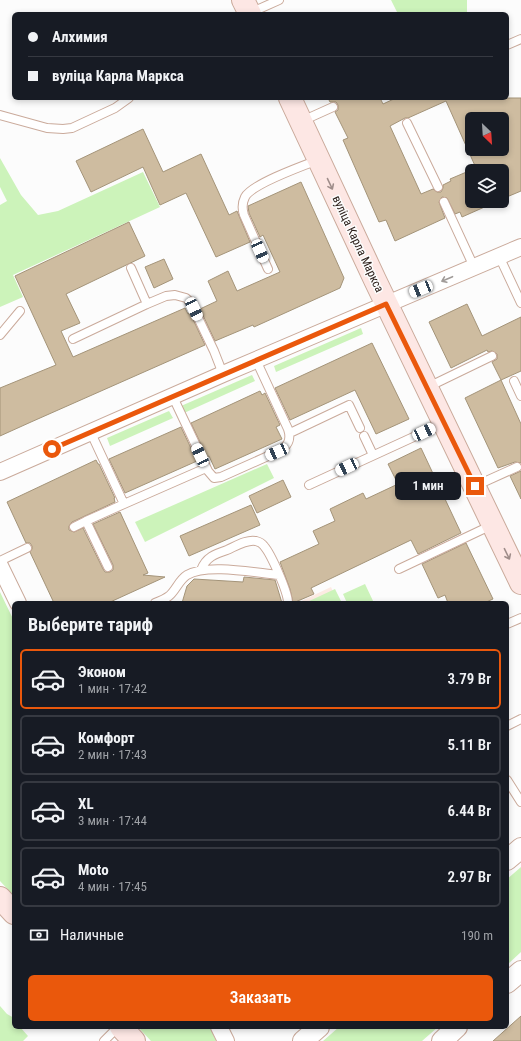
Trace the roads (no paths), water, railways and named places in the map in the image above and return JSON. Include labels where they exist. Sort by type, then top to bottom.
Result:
[{"type":"main road","name":"вуліца Карла Маркса","points":[[291,100],[386,304],[520,580]]},
{"type":"main road","points":[[0,898],[12,911]]},
{"type":"main road","points":[[122,1029],[134,1041]]},
{"type":"street","points":[[0,472],[223,374],[521,247]]},
{"type":"street","points":[[0,566],[17,601]]},
{"type":"street","points":[[509,858],[521,848]]},
{"type":"street","points":[[509,981],[521,970]]},
{"type":"street","points":[[220,1029],[226,1041]]},
{"type":"street","points":[[303,1041],[317,1029]]},
{"type":"street","points":[[442,1041],[455,1029]]},
{"type":"lane","points":[[248,10],[279,0]]},
{"type":"lane","points":[[509,44],[521,39]]},
{"type":"lane","points":[[0,115],[47,128],[63,129],[76,126],[115,108],[126,100]]},
{"type":"lane","points":[[301,121],[333,107]]},
{"type":"lane","points":[[406,123],[438,187]]},
{"type":"lane","points":[[268,269],[242,210],[244,198],[254,188],[318,159]]},
{"type":"lane","points":[[444,202],[474,267]]},
{"type":"lane","points":[[499,256],[521,303]]},
{"type":"lane","points":[[131,268],[147,304]]},
{"type":"lane","points":[[73,339],[147,304],[166,296],[175,295],[186,298],[194,309],[223,374]]},
{"type":"lane","points":[[0,335],[20,311]]},
{"type":"lane","points":[[427,388],[492,356]]},
{"type":"lane","points":[[173,396],[206,468],[212,476],[218,478],[221,477],[285,447],[290,441],[290,433],[256,360]]},
{"type":"lane","points":[[514,381],[521,396]]},
{"type":"lane","points":[[290,433],[349,405],[360,428]]},
{"type":"lane","points":[[309,485],[444,423]]},
{"type":"lane","points":[[91,432],[124,504]]},
{"type":"lane","points":[[364,436],[373,456]]},
{"type":"lane","points":[[475,486],[517,467]]},
{"type":"lane","points":[[74,527],[206,468]]},
{"type":"lane","points":[[86,521],[108,567]]},
{"type":"lane","points":[[399,569],[493,525]]},
{"type":"lane","points":[[201,570],[205,562],[213,555],[243,543],[252,541],[261,543],[267,549],[279,575],[286,591],[288,601]]},
{"type":"lane","points":[[0,561],[27,548]]},
{"type":"lane","points":[[159,601],[169,596],[178,584],[188,575],[201,570],[279,575]]},
{"type":"lane","points":[[509,623],[521,618]]},
{"type":"lane","points":[[509,725],[521,719]]},
{"type":"lane","points":[[509,783],[521,802]]},
{"type":"lane","points":[[104,1041],[118,1029]]}]
